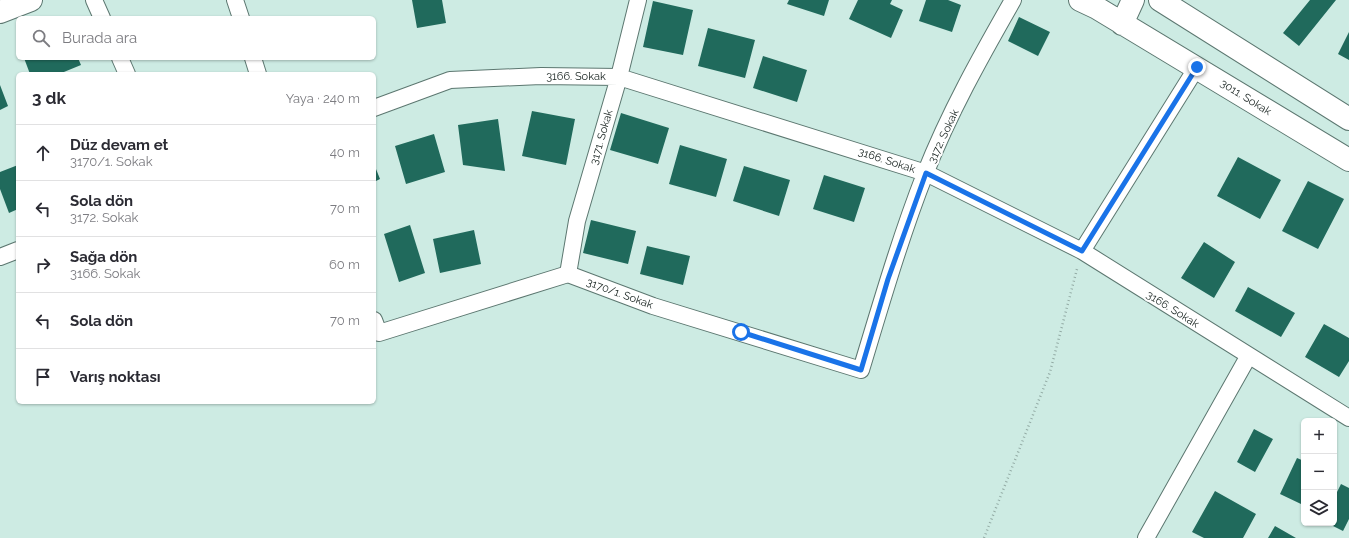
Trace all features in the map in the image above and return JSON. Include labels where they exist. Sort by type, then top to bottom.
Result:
[{"type":"street","points":[[0,12],[30,0]]},
{"type":"street","points":[[94,0],[101,16]]},
{"type":"street","points":[[235,0],[240,16]]},
{"type":"street","name":"3171. Sokak","points":[[568,274],[577,221],[618,77],[638,0]]},
{"type":"street","name":"3172. Sokak","points":[[861,370],[888,279],[926,173],[972,73],[1013,0]]},
{"type":"street","name":"3011. Sokak","points":[[1080,0],[1097,8],[1197,67],[1349,160]]},
{"type":"street","points":[[1122,24],[1133,0]]},
{"type":"street","points":[[1160,0],[1349,119]]},
{"type":"street","points":[[121,60],[126,72]]},
{"type":"street","points":[[254,60],[257,72]]},
{"type":"street","points":[[1082,251],[1197,67]]},
{"type":"street","name":"3166. Sokak","points":[[376,107],[450,80],[541,76],[618,77],[926,173],[1082,251],[1248,357],[1349,418]]},
{"type":"street","points":[[0,258],[16,251]]},
{"type":"street","points":[[377,326],[568,274]]},
{"type":"street","name":"3170/1. Sokak","points":[[568,274],[653,306],[861,370]]},
{"type":"street","points":[[1146,538],[1248,357]]},
{"type":"path","points":[[984,538],[1050,372],[1082,251]]},
{"type":"building","points":[[412,0],[442,0],[446,23],[417,28]]},
{"type":"building","points":[[789,0],[829,0],[824,16],[787,4]]},
{"type":"building","points":[[858,0],[892,0],[890,4],[903,10],[891,38],[849,19]]},
{"type":"building","points":[[926,0],[948,0],[961,5],[952,32],[919,21]]},
{"type":"building","points":[[1310,0],[1336,0],[1299,46],[1283,33]]},
{"type":"building","points":[[653,1],[693,10],[683,55],[643,47]]},
{"type":"building","points":[[1019,17],[1050,32],[1038,56],[1008,41]]},
{"type":"building","points":[[708,28],[755,40],[745,78],[698,66]]},
{"type":"building","points":[[1349,32],[1349,60],[1338,54]]},
{"type":"building","points":[[763,56],[807,70],[797,102],[753,88]]},
{"type":"building","points":[[25,60],[79,60],[81,65],[64,72],[29,72]]},
{"type":"building","points":[[0,85],[8,106],[0,110]]},
{"type":"building","points":[[532,111],[575,119],[566,165],[522,156]]},
{"type":"building","points":[[621,113],[669,128],[658,164],[610,150]]},
{"type":"building","points":[[498,119],[505,171],[463,165],[458,125]]},
{"type":"building","points":[[434,134],[445,172],[406,184],[395,146]]},
{"type":"building","points":[[680,145],[727,159],[716,197],[669,184]]},
{"type":"building","points":[[1238,157],[1281,180],[1260,219],[1217,196]]},
{"type":"building","points":[[16,166],[16,210],[9,213],[0,189],[0,172]]},
{"type":"building","points":[[744,166],[790,180],[779,216],[733,201]]},
{"type":"building","points":[[376,169],[380,179],[376,181]]},
{"type":"building","points":[[824,175],[865,188],[854,222],[813,209]]},
{"type":"building","points":[[1308,181],[1344,199],[1318,249],[1282,231]]},
{"type":"building","points":[[591,220],[636,231],[628,264],[583,253]]},
{"type":"building","points":[[410,225],[425,273],[399,282],[384,234]]},
{"type":"building","points":[[474,230],[481,264],[440,273],[433,239]]},
{"type":"building","points":[[1204,242],[1235,262],[1214,298],[1181,278]]},
{"type":"building","points":[[647,246],[690,256],[683,285],[640,274]]},
{"type":"building","points":[[1248,287],[1295,313],[1281,337],[1235,311]]},
{"type":"building","points":[[1324,324],[1349,338],[1349,361],[1339,377],[1305,357]]},
{"type":"building","points":[[1254,429],[1273,439],[1255,472],[1237,462]]},
{"type":"building","points":[[1297,458],[1301,460],[1301,504],[1280,494]]},
{"type":"building","points":[[1341,484],[1349,488],[1349,519],[1343,531],[1333,526],[1337,526],[1337,492]]},
{"type":"building","points":[[1215,491],[1256,514],[1243,538],[1204,538],[1192,532]]},
{"type":"building","points":[[1275,526],[1296,538],[1268,538]]},
{"type":"route","points":[[741,332],[861,370],[888,279],[926,173],[1082,251],[1197,67]]}]
